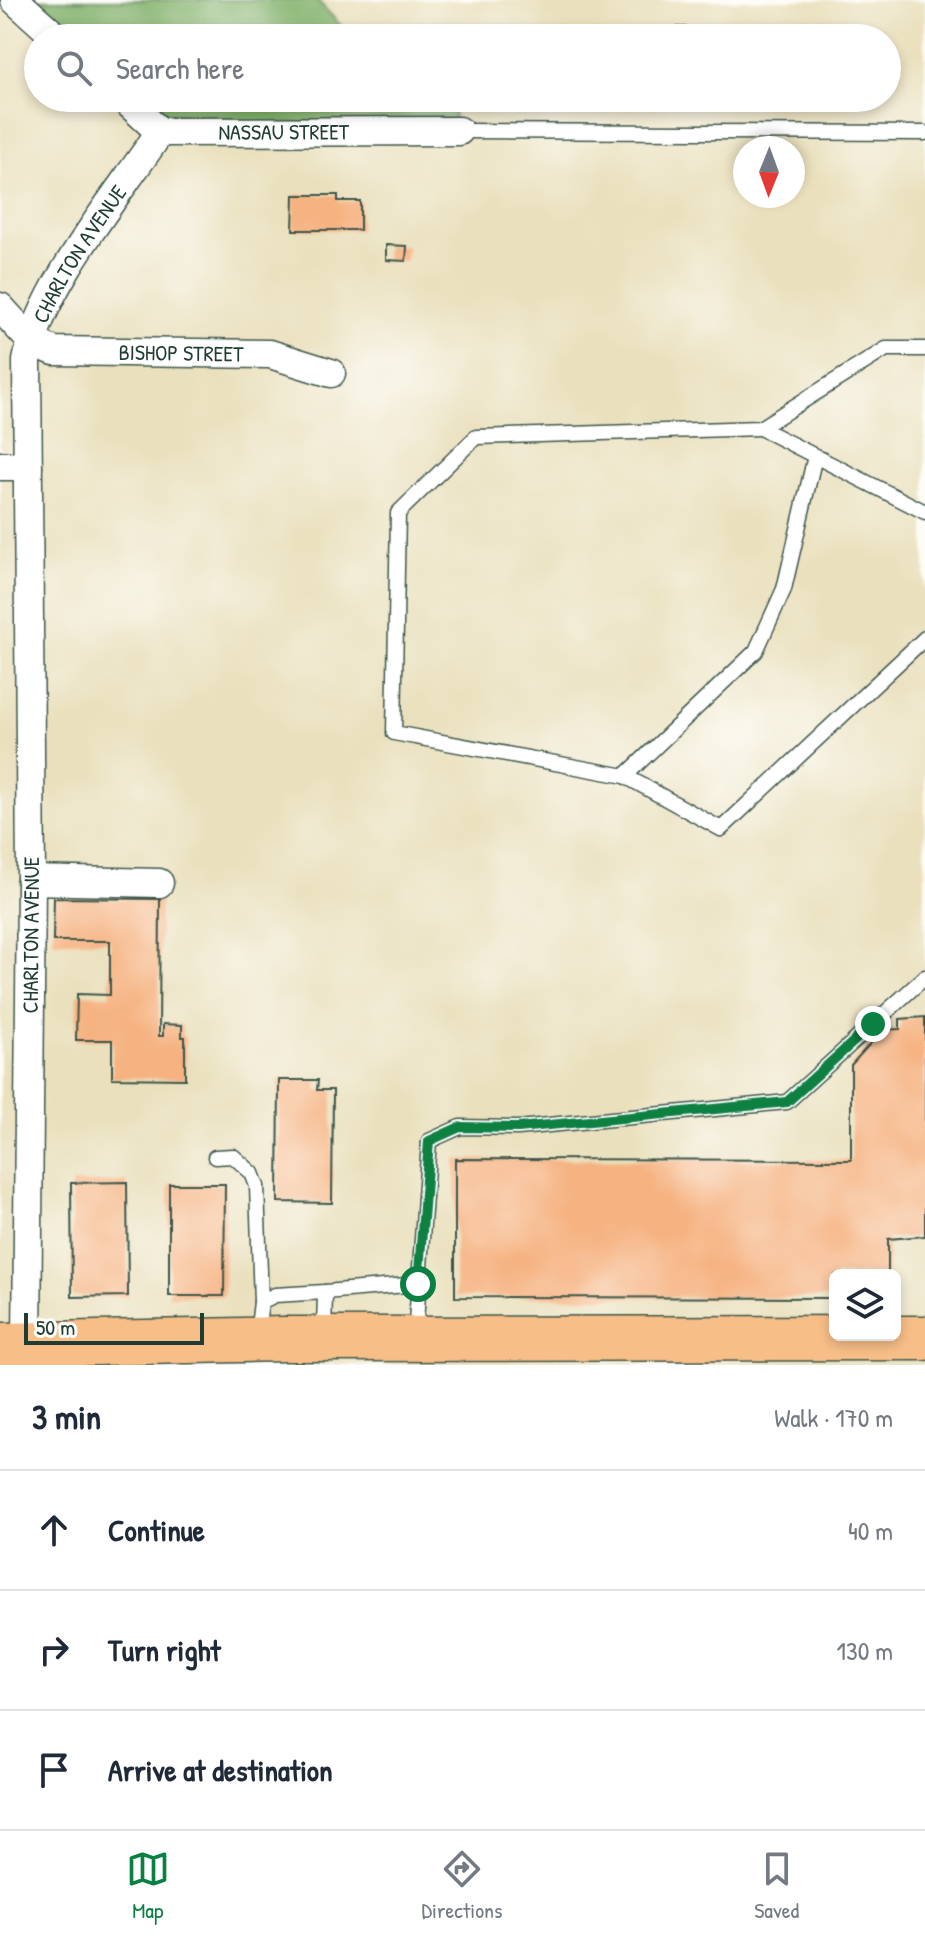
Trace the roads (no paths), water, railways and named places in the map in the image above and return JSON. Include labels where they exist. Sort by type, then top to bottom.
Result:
[{"type":"main road","points":[[14,1345],[259,1321],[324,1339],[825,1343],[925,1338]]},
{"type":"street","points":[[15,0],[42,24]]},
{"type":"street","points":[[138,112],[160,132]]},
{"type":"street","name":"NASSAU STREET","points":[[160,132],[459,131]]},
{"type":"street","name":"CHARLTON AVENUE","points":[[14,1345],[31,880],[14,466],[31,341],[56,286],[160,132]]},
{"type":"street","points":[[0,307],[31,341]]},
{"type":"street","name":"BISHOP STREET","points":[[31,341],[54,351],[270,354],[331,373]]},
{"type":"street","points":[[31,880],[159,883]]},
{"type":"lane","points":[[459,131],[925,133]]},
{"type":"lane","points":[[760,428],[886,349],[925,349]]},
{"type":"lane","points":[[925,512],[760,428],[476,437],[398,513],[394,733],[625,776],[721,829],[925,638]]},
{"type":"lane","points":[[625,776],[756,651],[784,589],[815,456]]},
{"type":"lane","points":[[415,1339],[429,1141],[460,1127],[518,1128],[787,1102],[925,977]]},
{"type":"lane","points":[[215,1157],[233,1156],[252,1173],[257,1186],[259,1321]]},
{"type":"lane","points":[[259,1321],[275,1295],[418,1284]]},
{"type":"lane","points":[[324,1339],[325,1292]]}]
